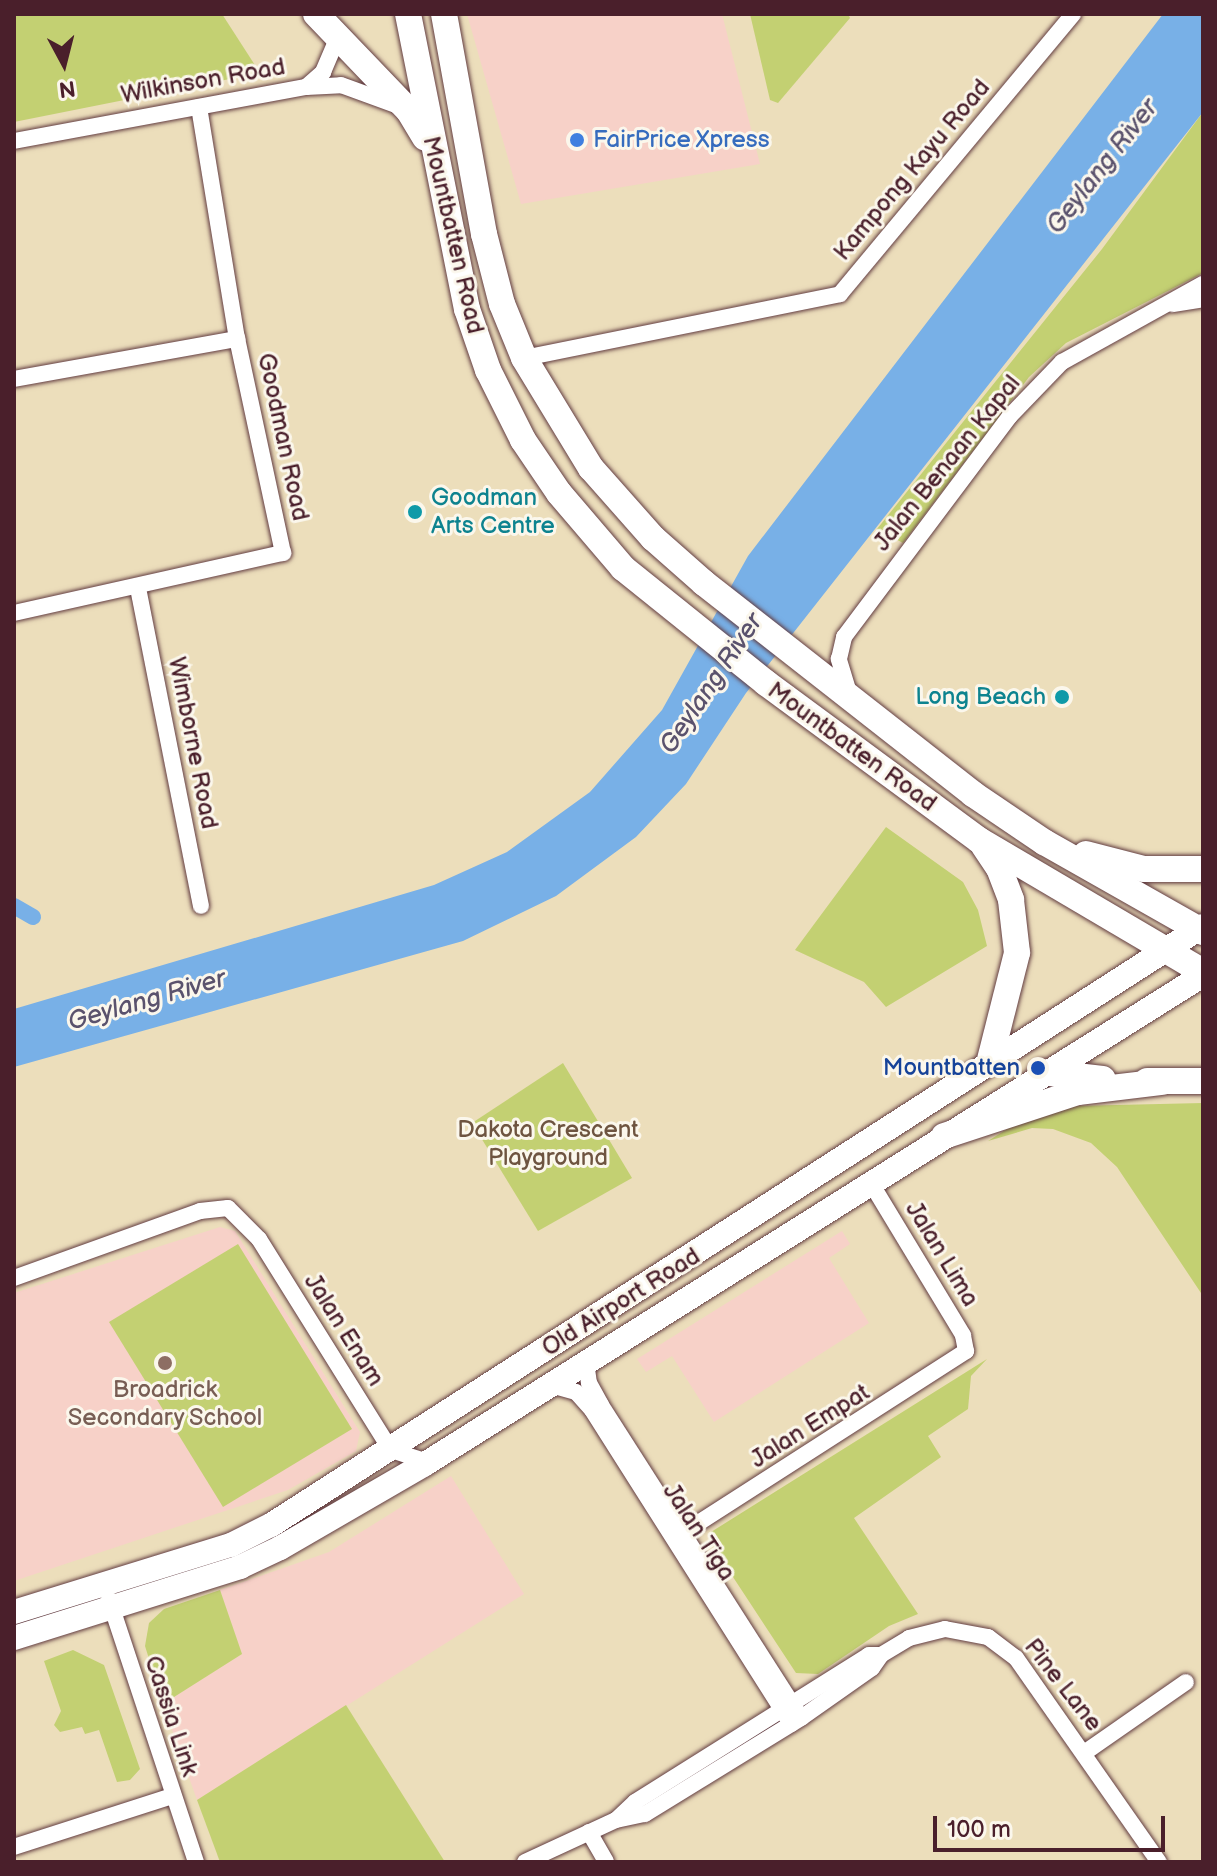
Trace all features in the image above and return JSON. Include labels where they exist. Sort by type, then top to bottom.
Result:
[{"type":"main road","points":[[316,14],[409,111],[431,147]]},
{"type":"main road","name":"Mountbatten Road","points":[[408,14],[431,147],[467,309],[488,370],[523,440],[559,493],[623,568],[766,683],[979,840],[1203,973]]},
{"type":"main road","name":"Mountbatten Road","points":[[444,14],[484,234],[524,358],[591,468],[653,538],[704,583],[850,698],[1044,842],[1201,929]]},
{"type":"main road","points":[[979,840],[999,868],[1011,900],[1017,953],[990,1060]]},
{"type":"main road","points":[[1044,842],[1144,869],[1203,869]]},
{"type":"main road","name":"Old Airport Road","points":[[14,1612],[252,1536],[391,1450],[990,1060],[1201,929]]},
{"type":"main road","name":"Old Airport Road","points":[[14,1638],[240,1567],[428,1462],[1041,1072],[1203,973]]},
{"type":"main road","points":[[1041,1072],[1162,1082]]},
{"type":"main road","points":[[944,1136],[1078,1092],[1162,1082],[1203,1081]]},
{"type":"street","name":"Kampong Kayu Road","points":[[524,358],[840,294],[1073,14]]},
{"type":"street","name":"Wilkinson Road","points":[[306,87],[323,72],[338,37]]},
{"type":"street","name":"Wilkinson Road","points":[[14,141],[306,87],[341,85],[409,111]]},
{"type":"street","name":"Goodman Road","points":[[14,613],[138,588],[283,553],[237,339],[199,107]]},
{"type":"street","name":"Jalan Benaan Kapal","points":[[850,698],[839,659],[844,637],[1010,416],[1062,362],[1203,284]]},
{"type":"street","name":"Jalan Benaan Kapal","points":[[1159,306],[1203,299]]},
{"type":"street","points":[[14,379],[237,339]]},
{"type":"street","name":"Wimborne Road","points":[[138,588],[201,906]]},
{"type":"street","name":"Jalan Lima","points":[[871,1183],[963,1335],[966,1351]]},
{"type":"street","name":"Jalan Enam","points":[[14,1278],[200,1211],[228,1208],[259,1239],[391,1450]]},
{"type":"street","name":"Jalan Empat","points":[[681,1535],[966,1351]]},
{"type":"street","name":"Jalan Tiga","points":[[586,1362],[589,1383],[601,1405],[792,1715]]},
{"type":"street","name":"Jalan Tiga","points":[[551,1385],[576,1392],[592,1410],[681,1535]]},
{"type":"street","points":[[391,1450],[428,1462]]},
{"type":"street","name":"Cassia Link","points":[[104,1583],[196,1862]]},
{"type":"street","name":"Pine Lane","points":[[525,1862],[616,1820],[635,1802],[792,1715],[869,1655],[881,1655],[909,1638],[945,1629],[988,1637],[1016,1658],[1159,1862]]},
{"type":"street","points":[[1084,1753],[1186,1682]]},
{"type":"street","points":[[14,1847],[172,1796]]},
{"type":"street","points":[[589,1832],[606,1862]]},
{"type":"shaded area","points":[[467,14],[722,14],[760,164],[521,204]]},
{"type":"shaded area","name":"Broadrick Secondary School","points":[[220,1227],[235,1231],[360,1432],[356,1451],[288,1490],[14,1581],[14,1293]]},
{"type":"shaded area","points":[[842,1231],[850,1244],[829,1258],[869,1323],[714,1422],[672,1356],[646,1372],[637,1359]]},
{"type":"shaded area","points":[[451,1476],[524,1594],[197,1800],[163,1704],[242,1654],[220,1590],[329,1552]]},
{"type":"green space","points":[[14,14],[222,14],[260,73],[14,122]]},
{"type":"green space","points":[[750,14],[848,14],[850,18],[778,103],[770,100]]},
{"type":"green space","points":[[1203,112],[1203,273],[1066,343],[1029,377],[903,543],[877,529],[1102,249]]},
{"type":"green space","points":[[886,827],[963,882],[978,910],[987,946],[886,1007],[864,982],[795,950]]},
{"type":"green space","name":"Dakota Crescent Playground","points":[[563,1063],[632,1178],[538,1231],[472,1123]]},
{"type":"green space","points":[[1203,1103],[1203,1296],[1117,1167],[1091,1143],[1053,1129],[1032,1128],[988,1141],[1015,1124],[1073,1106]]},
{"type":"green space","points":[[238,1244],[352,1429],[223,1507],[109,1322]]},
{"type":"green space","points":[[987,1359],[971,1376],[968,1409],[928,1436],[941,1457],[854,1518],[918,1614],[889,1626],[818,1674],[796,1673],[710,1542],[711,1532]]},
{"type":"green space","points":[[220,1590],[242,1654],[163,1704],[145,1646],[149,1623],[164,1609]]},
{"type":"green space","points":[[73,1650],[104,1665],[140,1769],[130,1780],[117,1782],[99,1730],[85,1734],[82,1727],[60,1732],[54,1725],[61,1711],[44,1661]]},
{"type":"green space","points":[[346,1705],[445,1862],[220,1862],[197,1800]]},
{"type":"water","name":"Geylang River","points":[[1163,14],[1203,14],[1203,112],[746,693],[686,784],[636,837],[556,896],[463,941],[14,1067],[14,1009],[434,885],[507,852],[590,792],[662,710],[748,556]]},
{"type":"waterway","points":[[14,906],[33,917]]},
{"type":"place","name":"FairPrice Xpress","points":[[577,140]]},
{"type":"place","name":"Goodman Arts Centre","points":[[415,512]]},
{"type":"place","name":"Long Beach","points":[[1062,697]]},
{"type":"place","name":"Mountbatten","points":[[1038,1068]]},
{"type":"place","name":"Broadrick Secondary School","points":[[165,1363]]}]
